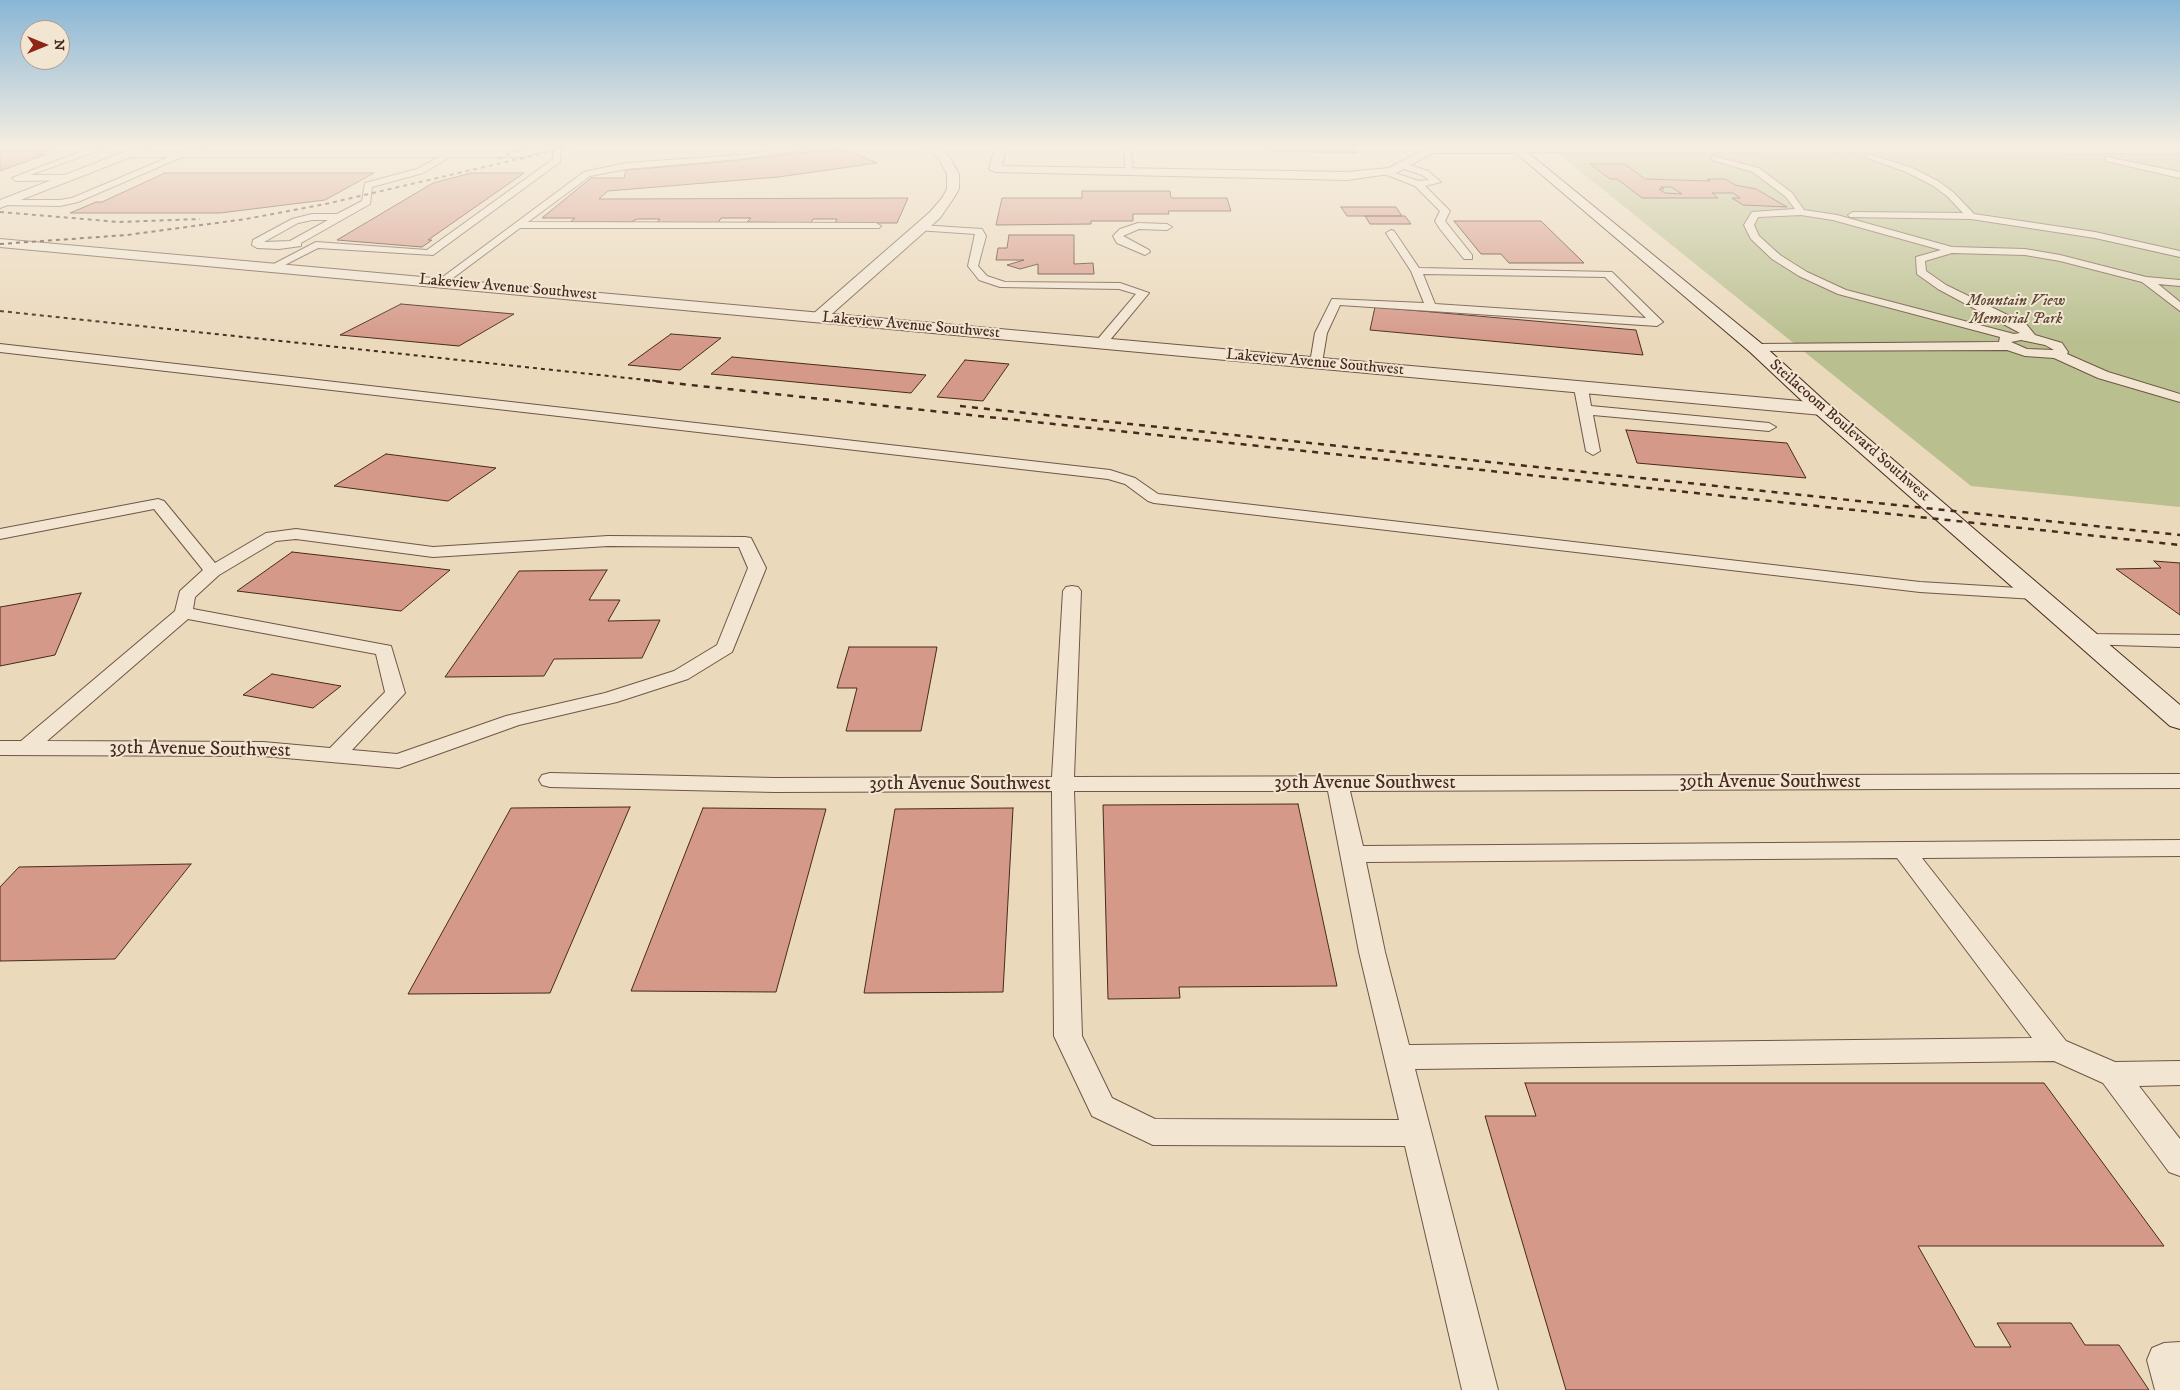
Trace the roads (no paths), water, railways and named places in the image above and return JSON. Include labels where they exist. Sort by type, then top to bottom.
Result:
[{"type":"street","points":[[819,317],[937,212]]},
{"type":"street","name":"Steilacoom Boulevard Southwest","points":[[1592,212],[1756,348],[1822,409],[2180,720]]},
{"type":"street","name":"Lakeview Avenue Southwest","points":[[0,243],[1822,409]]},
{"type":"lane","points":[[341,216],[312,217],[296,220],[257,242],[257,245],[279,246],[293,243],[349,212]]},
{"type":"lane","points":[[293,243],[429,253],[486,212]]},
{"type":"lane","points":[[441,282],[537,212]]},
{"type":"lane","points":[[1443,212],[1440,221],[1443,227],[1468,257]]},
{"type":"lane","points":[[1756,348],[2010,341],[2030,337],[2058,346],[2062,352],[2056,354],[2035,354],[2010,341],[1842,292],[1803,274],[1776,257],[1755,238],[1749,225],[1755,214],[1801,212],[1903,235],[1952,250]]},
{"type":"lane","points":[[1967,212],[1971,216]]},
{"type":"lane","points":[[1817,215],[1971,216],[2094,235],[2180,254]]},
{"type":"lane","points":[[519,225],[876,226]]},
{"type":"lane","points":[[1145,252],[1121,242],[1118,236],[1123,231],[1138,226],[1167,228]]},
{"type":"lane","points":[[920,228],[979,230],[981,236],[973,266],[983,278],[1004,286],[1120,286],[1143,293],[1101,343]]},
{"type":"lane","points":[[1391,234],[1416,271],[1431,307]]},
{"type":"lane","points":[[271,268],[316,246]]},
{"type":"lane","points":[[2030,337],[2022,327],[1942,287],[1922,272],[1920,260],[1952,250],[1983,249],[2042,255],[2146,280],[2180,283]]},
{"type":"lane","points":[[1316,363],[1321,333],[1336,301],[1657,322],[1608,274],[1416,271]]},
{"type":"lane","points":[[2146,280],[2180,308]]},
{"type":"lane","points":[[0,348],[1110,475],[1130,481],[1154,498],[1920,587],[2035,594]]},
{"type":"lane","points":[[2056,354],[2103,375],[2180,398]]},
{"type":"lane","points":[[1581,388],[1593,451]]},
{"type":"lane","points":[[1585,410],[1769,427]]},
{"type":"lane","points":[[0,534],[158,504],[214,571],[186,595],[184,613],[26,748]]},
{"type":"lane","name":"39th Avenue Southwest","points":[[0,748],[263,749],[399,761],[513,720],[610,698],[681,676],[725,648],[757,568],[745,542],[608,541],[433,552],[296,534],[272,537],[214,571]]},
{"type":"lane","points":[[1072,591],[1063,784],[1068,1036],[1102,1107],[1153,1132],[1417,1133]]},
{"type":"lane","points":[[184,613],[384,650],[395,693],[335,755]]},
{"type":"lane","points":[[2089,640],[2180,641]]},
{"type":"lane","name":"39th Avenue Southwest","points":[[550,780],[775,785],[2180,782]]},
{"type":"lane","points":[[1338,784],[1372,952],[1480,1390]]},
{"type":"lane","points":[[1353,854],[2180,848]]},
{"type":"lane","points":[[1904,850],[2056,1049]]},
{"type":"lane","points":[[1398,1057],[2056,1049],[2113,1074],[2180,1073]]},
{"type":"lane","points":[[2113,1074],[2180,1162]]},
{"type":"lane","points":[[2173,1390],[2164,1360],[2180,1359]]},
{"type":"railway","points":[[0,212],[119,222],[200,219]]},
{"type":"railway","points":[[0,244],[127,235],[246,219],[283,212]]},
{"type":"railway","points":[[0,311],[656,381]]},
{"type":"railway","points":[[644,380],[2180,545]]},
{"type":"railway","points":[[960,406],[2180,535]]},
{"type":"park label","name":"Mountain View Memorial Park","points":[[2016,311]]}]
